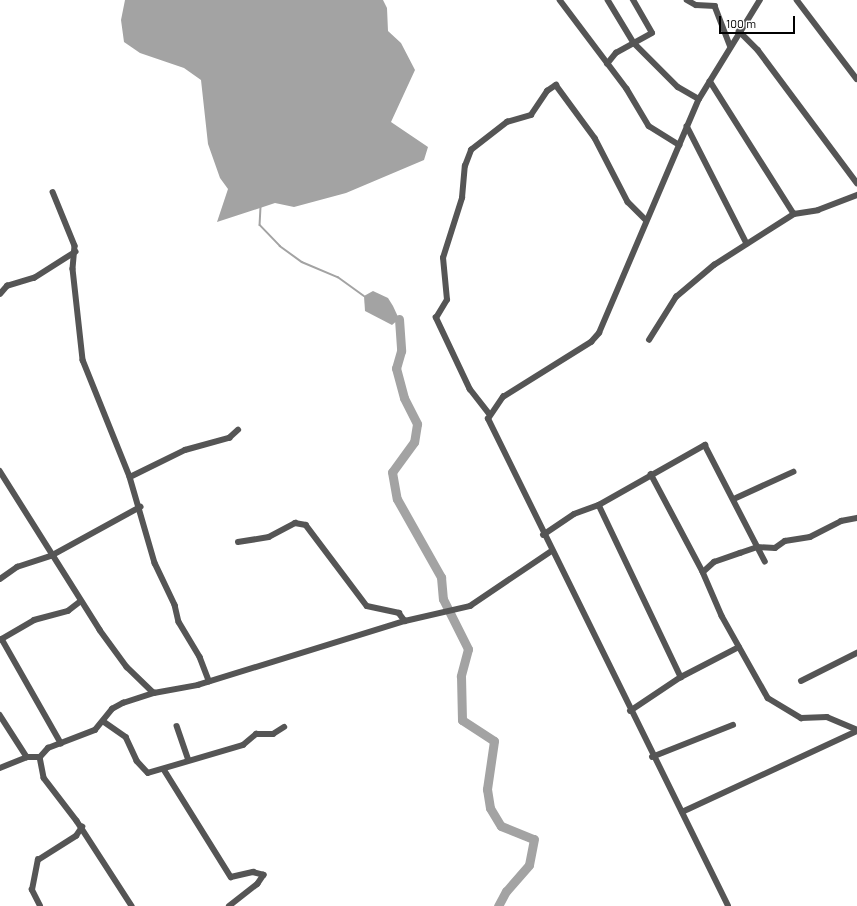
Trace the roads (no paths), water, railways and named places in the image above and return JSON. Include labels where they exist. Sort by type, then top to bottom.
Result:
[{"type":"street","points":[[560,0],[649,126],[680,145]]},
{"type":"street","points":[[608,0],[634,43],[678,87],[699,99]]},
{"type":"street","points":[[606,64],[634,43],[652,33],[633,0]]},
{"type":"street","points":[[687,0],[696,5],[715,6],[730,46]]},
{"type":"street","points":[[489,414],[504,396],[591,342],[599,333],[699,99],[739,31],[760,0]]},
{"type":"street","points":[[797,0],[857,79]]},
{"type":"street","points":[[739,31],[758,50],[857,183]]},
{"type":"street","points":[[710,81],[794,214]]},
{"type":"street","points":[[646,220],[628,202],[595,138],[556,86],[548,91],[531,115],[507,122],[471,150],[465,166],[462,198],[443,258],[447,300],[436,318],[470,390],[489,414],[489,427],[652,757],[682,812],[728,906]]},
{"type":"street","points":[[687,126],[733,209],[747,244]]},
{"type":"street","points":[[53,192],[73,237],[75,252],[73,269],[83,360],[130,477],[140,507],[155,563],[175,605],[179,622],[204,666],[208,681]]},
{"type":"street","points":[[649,340],[676,297],[747,244],[794,214],[818,210],[857,195]]},
{"type":"street","points":[[0,294],[7,286],[34,278],[75,252]]},
{"type":"street","points":[[130,477],[185,450],[229,438],[238,430]]},
{"type":"street","points":[[542,535],[574,514],[599,505],[651,474],[705,445],[736,498],[757,547],[765,561]]},
{"type":"street","points":[[0,471],[51,556],[81,601],[127,667],[154,693]]},
{"type":"street","points":[[736,498],[793,472]]},
{"type":"street","points":[[651,474],[703,572],[739,647],[768,698],[801,718],[827,717],[857,730]]},
{"type":"street","points":[[599,505],[681,677]]},
{"type":"street","points":[[0,579],[17,567],[51,556],[140,507]]},
{"type":"street","points":[[703,572],[714,562],[757,547],[775,548],[785,541],[810,537],[841,521],[857,518]]},
{"type":"street","points":[[238,542],[269,537],[295,523],[306,525],[367,606],[398,613],[405,621]]},
{"type":"street","points":[[0,768],[27,758],[40,757],[61,742],[95,730],[112,709],[154,693],[208,681],[405,621],[460,610],[550,552]]},
{"type":"street","points":[[61,742],[1,640],[34,620],[68,611],[81,601]]},
{"type":"street","points":[[630,711],[681,677],[739,647]]},
{"type":"street","points":[[801,681],[857,653]]},
{"type":"street","points":[[0,715],[27,758]]},
{"type":"street","points":[[103,722],[126,737],[143,770],[148,773],[165,771],[189,760],[243,745],[256,734],[273,734],[284,727]]},
{"type":"street","points":[[652,757],[733,725]]},
{"type":"street","points":[[177,726],[189,760]]},
{"type":"street","points":[[682,812],[857,730]]},
{"type":"street","points":[[40,757],[44,778],[82,827],[132,906]]},
{"type":"street","points":[[165,771],[231,877],[252,872],[264,875],[258,884],[230,906]]},
{"type":"street","points":[[40,906],[32,890],[38,860],[76,836],[82,827]]},
{"type":"waterway","points":[[261,207],[260,225],[280,246],[302,262],[338,277],[364,296]]},
{"type":"waterway","points":[[399,319],[401,351],[396,368],[404,398],[417,424],[414,442],[392,472],[397,499],[441,577],[443,599],[468,649],[461,676],[462,720],[494,741],[487,789],[490,808],[501,826],[534,839],[529,865],[506,891],[498,906]]}]
